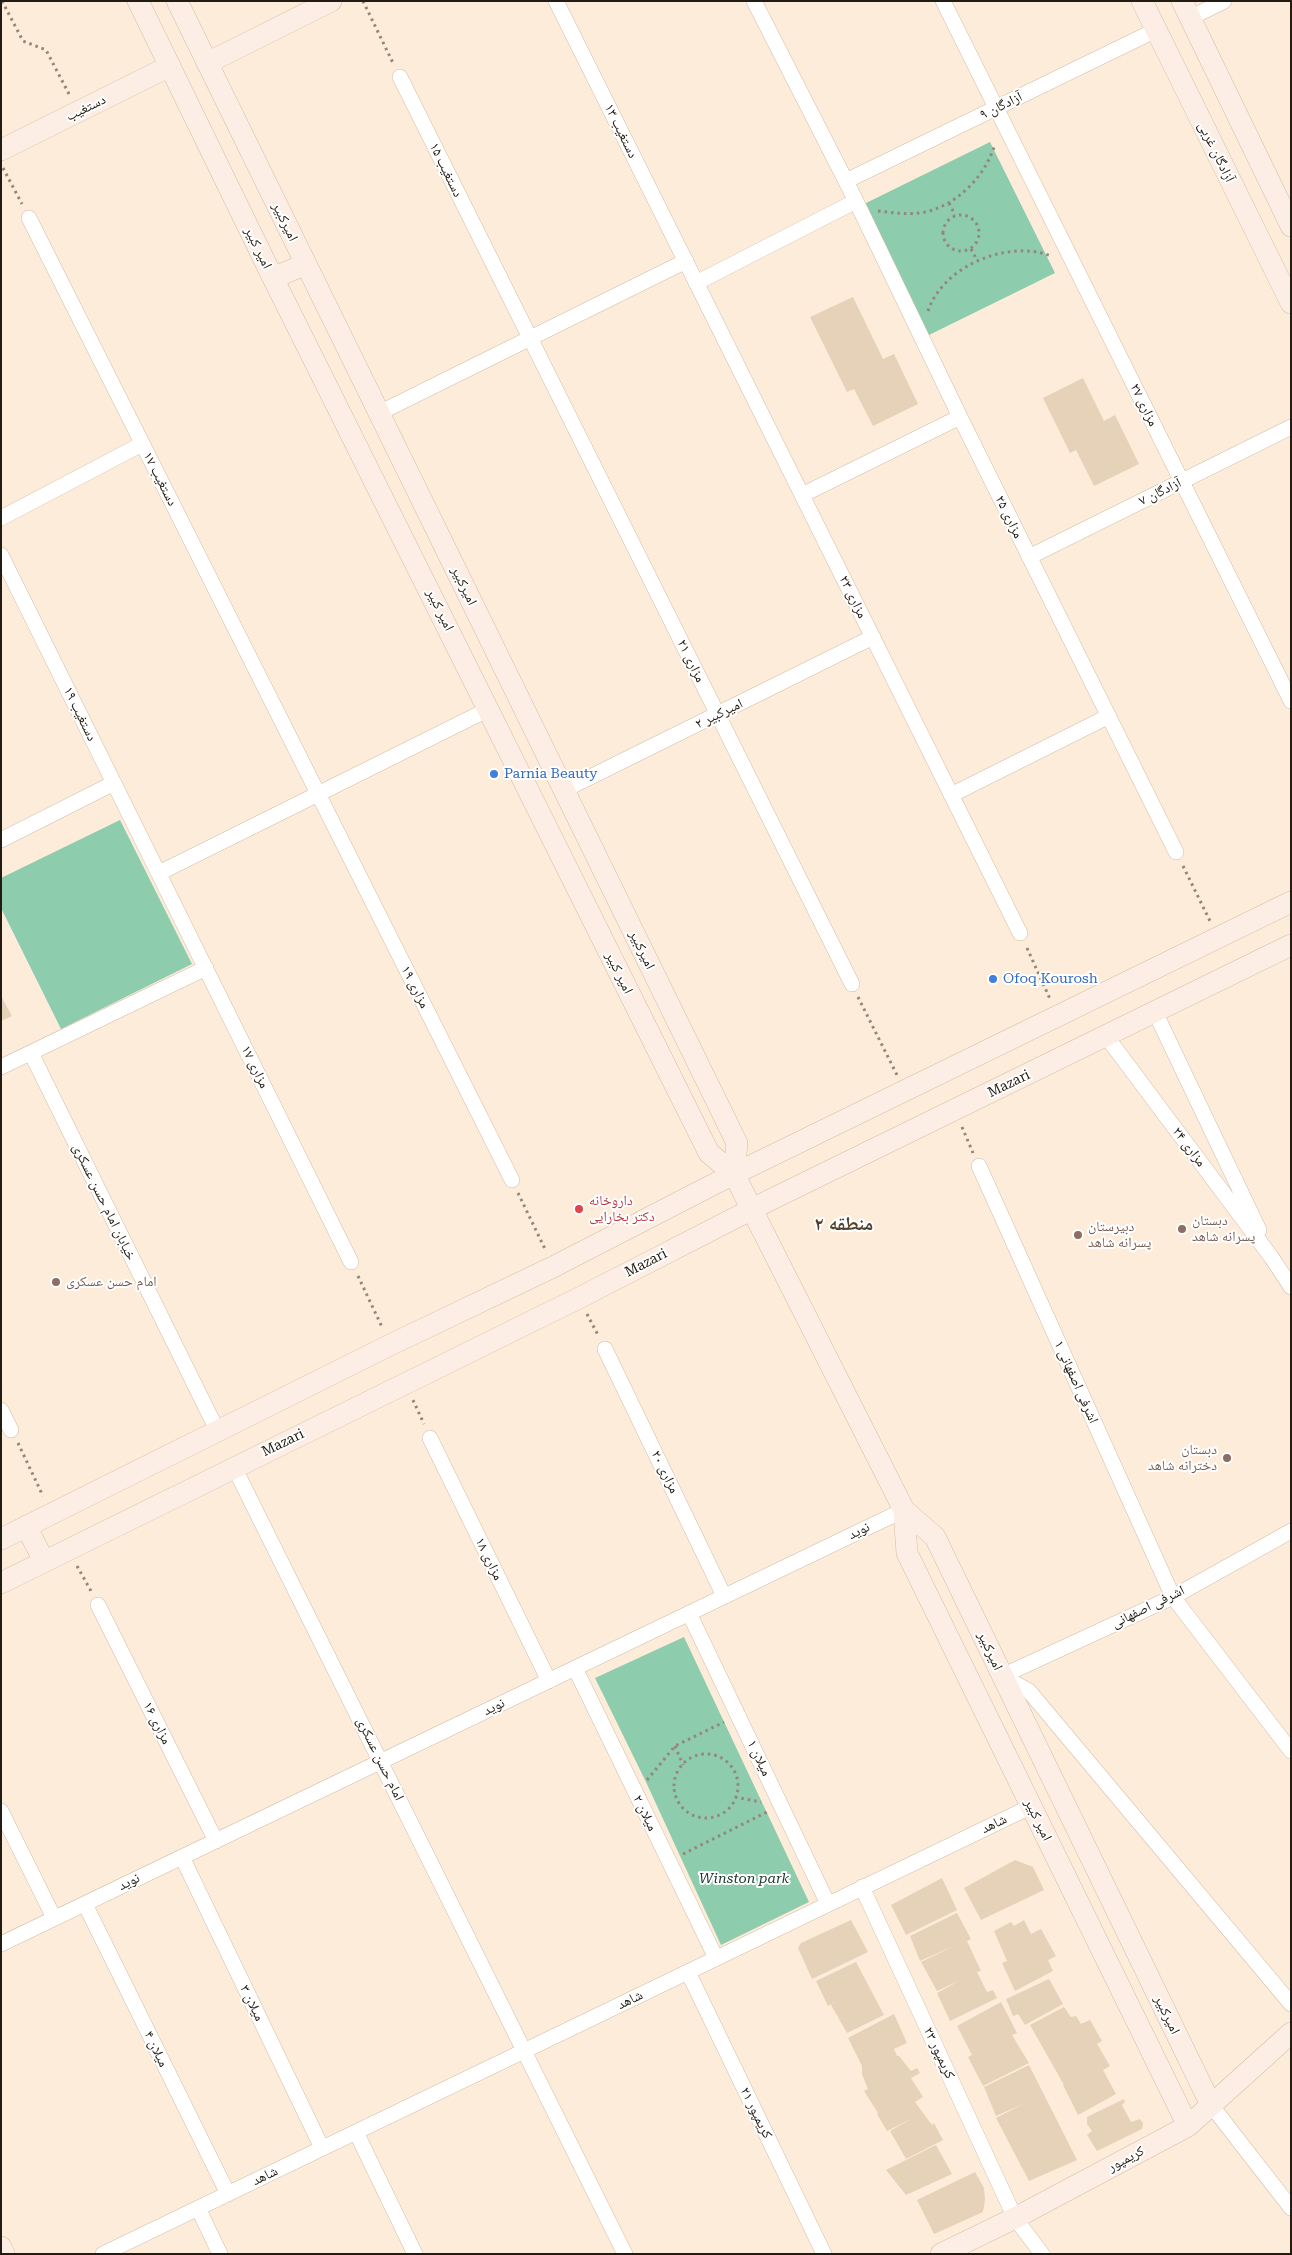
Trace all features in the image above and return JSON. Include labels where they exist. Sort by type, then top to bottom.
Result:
[{"type":"street","name":"امیر کبیر","points":[[138,1],[273,278],[427,584],[708,1153],[734,1174],[752,1210]]},
{"type":"street","name":"امیرکبیر","points":[[177,1],[737,1143],[734,1174]]},
{"type":"street","points":[[207,63],[331,1]]},
{"type":"street","name":"دستغیب ۱۳","points":[[556,1],[686,261]]},
{"type":"street","name":"مزاری ۲۵","points":[[754,1],[856,201],[920,336],[1176,852]]},
{"type":"street","name":"مزاری ۲۷","points":[[944,1],[1291,701]]},
{"type":"street","name":"آزادگان غربی","points":[[1142,1],[1290,297]]},
{"type":"street","points":[[1224,1],[1186,10],[1291,226]]},
{"type":"street","name":"آزادگان ۹","points":[[846,181],[1156,30]]},
{"type":"street","name":"دستغیب","points":[[1,150],[170,66]]},
{"type":"street","name":"دستغیب ۱۵","points":[[400,77],[530,338]]},
{"type":"street","points":[[696,283],[856,201]]},
{"type":"street","name":"دستغیب ۱۷","points":[[29,218],[318,794]]},
{"type":"street","points":[[379,413],[686,261]]},
{"type":"street","name":"مزاری ۲۳","points":[[686,261],[1020,933]]},
{"type":"street","points":[[273,278],[306,264]]},
{"type":"street","name":"مزاری ۲۱","points":[[530,338],[852,984]]},
{"type":"street","points":[[802,496],[960,417]]},
{"type":"street","name":"آزادگان ۷","points":[[1029,557],[1291,427]]},
{"type":"street","points":[[1,518],[142,444]]},
{"type":"street","name":"دستغیب ۱۹","points":[[1,555],[159,873]]},
{"type":"street","points":[[427,584],[456,570]]},
{"type":"street","name":"امیرکبیر ۲","points":[[564,790],[873,637]]},
{"type":"street","points":[[159,873],[489,709]]},
{"type":"street","points":[[951,795],[1109,716]]},
{"type":"street","points":[[1,840],[114,783]]},
{"type":"street","name":"مزاری ۱۹","points":[[318,794],[512,1180]]},
{"type":"street","name":"مزاری ۱۷","points":[[159,873],[351,1262]]},
{"type":"street","points":[[1,1539],[390,1345],[553,1267],[734,1174],[1291,902]]},
{"type":"street","name":"Mazari","points":[[1,1583],[1291,945]]},
{"type":"street","points":[[1,1067],[206,968]]},
{"type":"street","points":[[1155,1012],[1272,1258],[1291,1287]]},
{"type":"street","name":"مزاری ۲۴","points":[[1106,1036],[1272,1258]]},
{"type":"street","name":"خیابان امام حسن عسکری","points":[[31,1053],[218,1432]]},
{"type":"street","name":"اشرفی اصفهانی ۱","points":[[979,1166],[1173,1597],[1291,1751]]},
{"type":"street","name":"امیرکبیر","points":[[752,1210],[904,1510],[935,1537],[1211,2105]]},
{"type":"street","name":"مزاری ۲۰","points":[[605,1349],[724,1596]]},
{"type":"street","points":[[1,1410],[12,1430]]},
{"type":"street","name":"مزاری ۱۸","points":[[430,1438],[549,1681]]},
{"type":"street","name":"امام حسن عسکری","points":[[234,1467],[625,2254]]},
{"type":"street","name":"امیر کبیر","points":[[904,1510],[906,1553],[1188,2126]]},
{"type":"street","name":"نوید","points":[[1,1944],[904,1510]]},
{"type":"street","points":[[26,1526],[44,1561]]},
{"type":"street","name":"اشرفی اصفهانی","points":[[1002,1676],[1173,1597],[1291,1531]]},
{"type":"street","name":"مزاری ۱۶","points":[[98,1605],[216,1840]]},
{"type":"street","name":"میلان ۱","points":[[689,1613],[828,1904]]},
{"type":"street","name":"میلان ۲","points":[[575,1668],[716,1958]]},
{"type":"street","points":[[1002,1676],[1029,1691],[1291,2004]]},
{"type":"street","name":"شاهد","points":[[104,2254],[1032,1806]]},
{"type":"street","points":[[1,1811],[54,1918]]},
{"type":"street","name":"میلان ۳","points":[[182,1857],[322,2148]]},
{"type":"street","name":"کریمپور ۲۳","points":[[862,1887],[1015,2218],[1042,2254]]},
{"type":"street","name":"میلان ۴","points":[[85,1904],[228,2194]]},
{"type":"street","name":"کریمپور ۲۱","points":[[688,1972],[824,2254]]},
{"type":"street","name":"کریمپور","points":[[941,2254],[1015,2218],[1188,2126],[1291,2033]]},
{"type":"street","points":[[1211,2105],[1291,2208]]},
{"type":"street","points":[[356,2132],[415,2254]]},
{"type":"street","points":[[198,2208],[220,2254]]},
{"type":"street","points":[[1,2247],[4,2254]]},
{"type":"path","points":[[2,1],[23,42],[46,50],[78,112]]},
{"type":"path","points":[[363,1],[400,77]]},
{"type":"path","points":[[856,201],[879,211],[902,214],[926,212],[949,203],[977,179],[995,146],[998,108]]},
{"type":"path","points":[[1,164],[29,218]]},
{"type":"path","points":[[949,203],[955,216]]},
{"type":"path","points":[[966,215],[975,221],[979,230],[978,241],[971,249],[961,252],[951,249],[944,241],[943,231],[947,221],[955,216],[966,215]]},
{"type":"path","points":[[971,249],[977,260]]},
{"type":"path","points":[[920,336],[930,304],[951,278],[977,260],[1010,251],[1044,253],[1075,265]]},
{"type":"path","points":[[1176,852],[1218,937]]},
{"type":"path","points":[[1020,933],[1058,1016]]},
{"type":"path","points":[[852,984],[905,1091]]},
{"type":"path","points":[[954,1110],[979,1166]]},
{"type":"path","points":[[512,1180],[553,1267]]},
{"type":"path","points":[[351,1262],[390,1345]]},
{"type":"path","points":[[579,1298],[605,1349]]},
{"type":"path","points":[[406,1384],[430,1438]]},
{"type":"path","points":[[12,1430],[52,1515]]},
{"type":"path","points":[[68,1550],[98,1605]]},
{"type":"path","points":[[636,1793],[675,1746],[738,1715]]},
{"type":"path","points":[[675,1746],[683,1765]]},
{"type":"path","points":[[712,1754],[732,1765],[739,1787],[731,1808],[711,1819],[689,1814],[675,1796],[675,1774],[683,1765],[690,1757],[712,1754]]},
{"type":"path","points":[[669,1861],[781,1805]]},
{"type":"green space","points":[[990,142],[1055,273],[927,336],[862,205]]},
{"type":"green space","points":[[120,820],[192,964],[61,1029],[1,908],[1,878]]},
{"type":"green space","name":"Winston park","points":[[684,1637],[809,1902],[721,1945],[646,1782],[595,1678]]},
{"type":"building","points":[[853,297],[883,359],[894,354],[918,404],[873,426],[854,389],[847,392],[810,317]]},
{"type":"building","points":[[1083,378],[1104,421],[1115,415],[1139,464],[1094,486],[1076,450],[1070,453],[1043,398]]},
{"type":"building","points":[[1,996],[12,1016],[1,1021]]},
{"type":"building","points":[[1015,1860],[1033,1867],[1044,1890],[981,1920],[964,1888]]},
{"type":"building","points":[[942,1878],[957,1910],[906,1935],[891,1905]]},
{"type":"building","points":[[957,1913],[971,1939],[967,1941],[981,1971],[977,1972],[987,1992],[993,1990],[997,1998],[950,2021],[937,1993],[959,1981],[937,1991],[921,1962],[954,1946],[920,1961],[910,1936]]},
{"type":"building","points":[[851,1920],[868,1952],[812,1979],[798,1948],[801,1943]]},
{"type":"building","points":[[1024,1920],[1031,1934],[1041,1929],[1056,1956],[1048,1960],[1053,1971],[1015,1991],[1002,1963],[1007,1961],[994,1931],[1011,1922],[1014,1926]]},
{"type":"building","points":[[856,1962],[884,2015],[847,2033],[831,2005],[836,2002],[828,2006],[816,1981]]},
{"type":"building","points":[[1049,1979],[1063,2004],[1025,2025],[1018,2014],[1013,2016],[1006,1999]]},
{"type":"building","points":[[1001,2002],[1017,2033],[1012,2035],[1029,2063],[983,2086],[968,2057],[972,2055],[957,2026]]},
{"type":"building","points":[[1064,2007],[1071,2017],[1076,2016],[1081,2024],[1090,2020],[1102,2041],[1097,2044],[1110,2066],[1103,2070],[1116,2094],[1078,2115],[1064,2085],[1030,2025]]},
{"type":"building","points":[[894,2014],[907,2043],[894,2049],[897,2056],[911,2071],[917,2068],[920,2073],[911,2078],[923,2097],[915,2102],[932,2125],[934,2123],[943,2140],[906,2159],[890,2131],[913,2118],[887,2131],[864,2091],[868,2089],[862,2074],[862,2066],[848,2038]]},
{"type":"building","points":[[1029,2065],[1077,2160],[1029,2181],[996,2118],[1025,2103],[996,2116],[984,2087]]},
{"type":"building","points":[[1124,2099],[1125,2102],[1122,2105],[1131,2122],[1140,2119],[1143,2123],[1142,2129],[1097,2151],[1087,2135],[1092,2131],[1087,2124],[1087,2117]]},
{"type":"building","points":[[936,2145],[952,2174],[906,2195],[886,2170]]},
{"type":"building","points":[[975,2172],[984,2188],[983,2212],[934,2234],[917,2200]]},
{"type":"place","name":"Parnia Beauty","points":[[494,774]]},
{"type":"place","name":"Ofoq Kourosh","points":[[993,979]]},
{"type":"place","name":"داروخانه دکتر بخارایی","points":[[579,1209]]},
{"type":"place","name":"دبستان پسرانه شاهد","points":[[1182,1229]]},
{"type":"place","name":"دبیرستان پسرانه شاهد","points":[[1078,1235]]},
{"type":"place","name":"امام حسن عسکری","points":[[56,1282]]},
{"type":"place","name":"دبستان دخترانه شاهد","points":[[1227,1458]]},
{"type":"district","name":"منطقه ۲","points":[[844,1224]]}]
